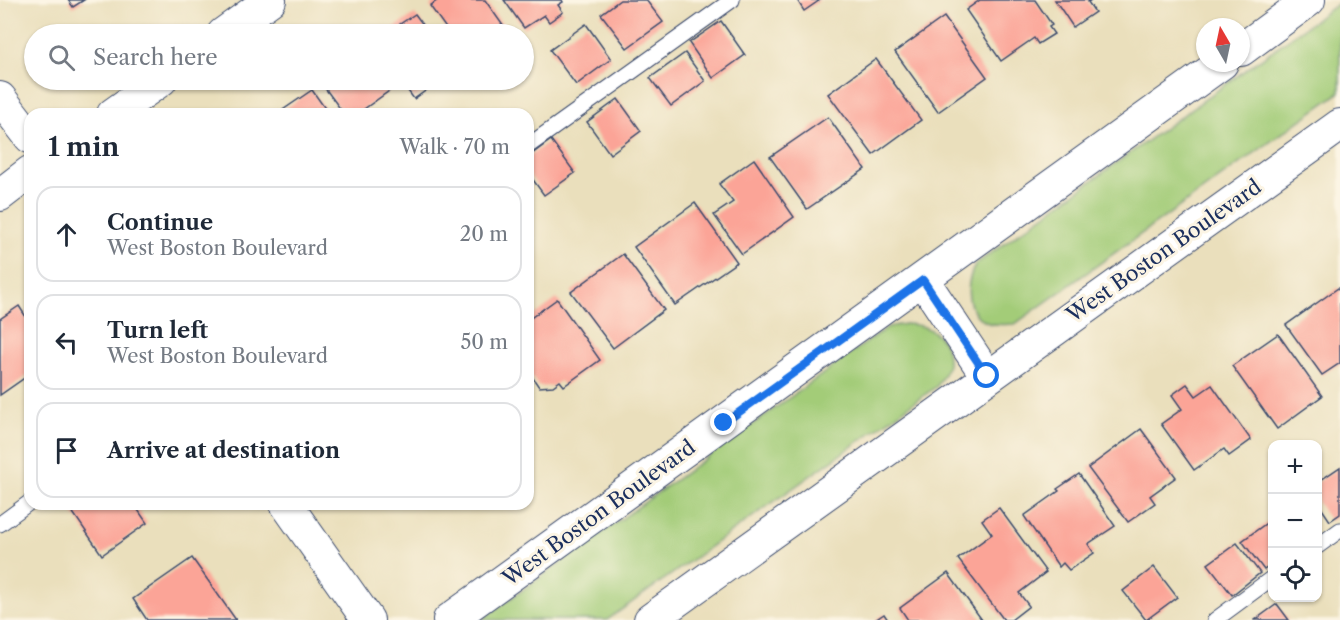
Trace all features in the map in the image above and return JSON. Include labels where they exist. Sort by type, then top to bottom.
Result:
[{"type":"street","points":[[237,24],[270,0]]},
{"type":"street","points":[[1250,43],[1309,0]]},
{"type":"street","name":"West Boston Boulevard","points":[[449,620],[1210,72]]},
{"type":"street","points":[[121,108],[147,90]]},
{"type":"street","points":[[0,98],[24,129]]},
{"type":"street","name":"West Boston Boulevard","points":[[650,620],[987,376],[1340,125]]},
{"type":"street","points":[[0,195],[24,177]]},
{"type":"street","points":[[923,280],[987,376]]},
{"type":"street","points":[[289,510],[368,620]]},
{"type":"lane","points":[[534,142],[732,0]]},
{"type":"lane","points":[[0,524],[24,506]]},
{"type":"lane","points":[[1322,543],[1340,530]]},
{"type":"lane","points":[[1215,620],[1268,581]]},
{"type":"green space","points":[[1340,2],[1340,92],[1015,324],[992,324],[979,317],[970,304],[969,296],[970,279],[976,264],[1243,72],[1250,72],[1250,67]]},
{"type":"green space","points":[[905,324],[922,326],[942,339],[948,355],[948,364],[937,386],[607,620],[481,620],[888,327]]},
{"type":"building","points":[[68,0],[84,0],[73,7]]},
{"type":"building","points":[[438,0],[485,0],[502,24],[443,24],[430,6]]},
{"type":"building","points":[[504,0],[562,0],[563,2],[558,5],[563,12],[549,22],[544,15],[530,24],[521,24]]},
{"type":"building","points":[[620,0],[646,0],[663,22],[627,48],[601,14]]},
{"type":"building","points":[[797,0],[820,0],[804,11]]},
{"type":"building","points":[[980,0],[1035,0],[1052,25],[1049,27],[1054,34],[1038,44],[1034,38],[1001,61],[966,10]]},
{"type":"building","points":[[1055,0],[1091,0],[1088,2],[1095,12],[1073,27]]},
{"type":"building","points":[[415,14],[422,24],[400,24]]},
{"type":"building","points":[[944,17],[987,77],[938,112],[895,52]]},
{"type":"building","points":[[721,21],[745,55],[713,78],[689,43]]},
{"type":"building","points":[[586,24],[611,59],[576,85],[550,50]]},
{"type":"building","points":[[685,53],[705,81],[671,106],[650,78]]},
{"type":"building","points":[[876,59],[921,120],[873,155],[828,94]]},
{"type":"building","points":[[312,90],[325,108],[286,108]]},
{"type":"building","points":[[326,90],[389,91],[365,108],[340,108]]},
{"type":"building","points":[[407,90],[427,90],[414,99]]},
{"type":"building","points":[[618,99],[641,131],[610,154],[587,122]]},
{"type":"building","points":[[828,117],[865,169],[807,209],[770,157]]},
{"type":"building","points":[[551,140],[575,173],[544,195],[534,181],[534,153]]},
{"type":"building","points":[[754,159],[794,217],[742,254],[714,215],[733,202],[719,184]]},
{"type":"building","points":[[695,203],[737,262],[675,305],[634,247]]},
{"type":"building","points":[[623,254],[664,310],[613,348],[571,292]]},
{"type":"building","points":[[1338,288],[1340,291],[1340,363],[1322,375],[1286,325]]},
{"type":"building","points":[[557,299],[600,360],[564,386],[560,381],[553,386],[539,387],[534,380],[534,316]]},
{"type":"building","points":[[19,306],[24,314],[24,378],[0,395],[0,319]]},
{"type":"building","points":[[1278,334],[1322,396],[1277,429],[1232,366]]},
{"type":"building","points":[[1187,384],[1196,396],[1212,385],[1251,440],[1229,456],[1224,449],[1194,470],[1161,424],[1182,409],[1172,395]]},
{"type":"building","points":[[1141,429],[1176,477],[1150,496],[1155,503],[1128,522],[1088,468]]},
{"type":"building","points":[[1340,467],[1340,514],[1330,521],[1322,509],[1322,479]]},
{"type":"building","points":[[1079,474],[1115,526],[1088,544],[1094,553],[1069,570],[1063,563],[1059,567],[1024,516]]},
{"type":"building","points":[[999,508],[1046,572],[1019,593],[1029,606],[1011,620],[1004,620],[958,559],[992,534],[982,520]]},
{"type":"building","points":[[71,510],[138,510],[147,523],[102,555]]},
{"type":"building","points":[[1268,522],[1268,567],[1264,570],[1242,541]]},
{"type":"building","points":[[1237,543],[1260,573],[1232,595],[1208,564]]},
{"type":"building","points":[[192,558],[236,620],[147,620],[133,599]]},
{"type":"building","points":[[1154,567],[1177,597],[1146,620],[1123,591]]},
{"type":"building","points":[[948,573],[982,620],[908,620],[900,608]]},
{"type":"building","points":[[1277,604],[1289,620],[1255,620]]},
{"type":"building","points":[[884,614],[888,620],[875,620]]},
{"type":"route","points":[[724,423],[923,280],[987,376]]}]
